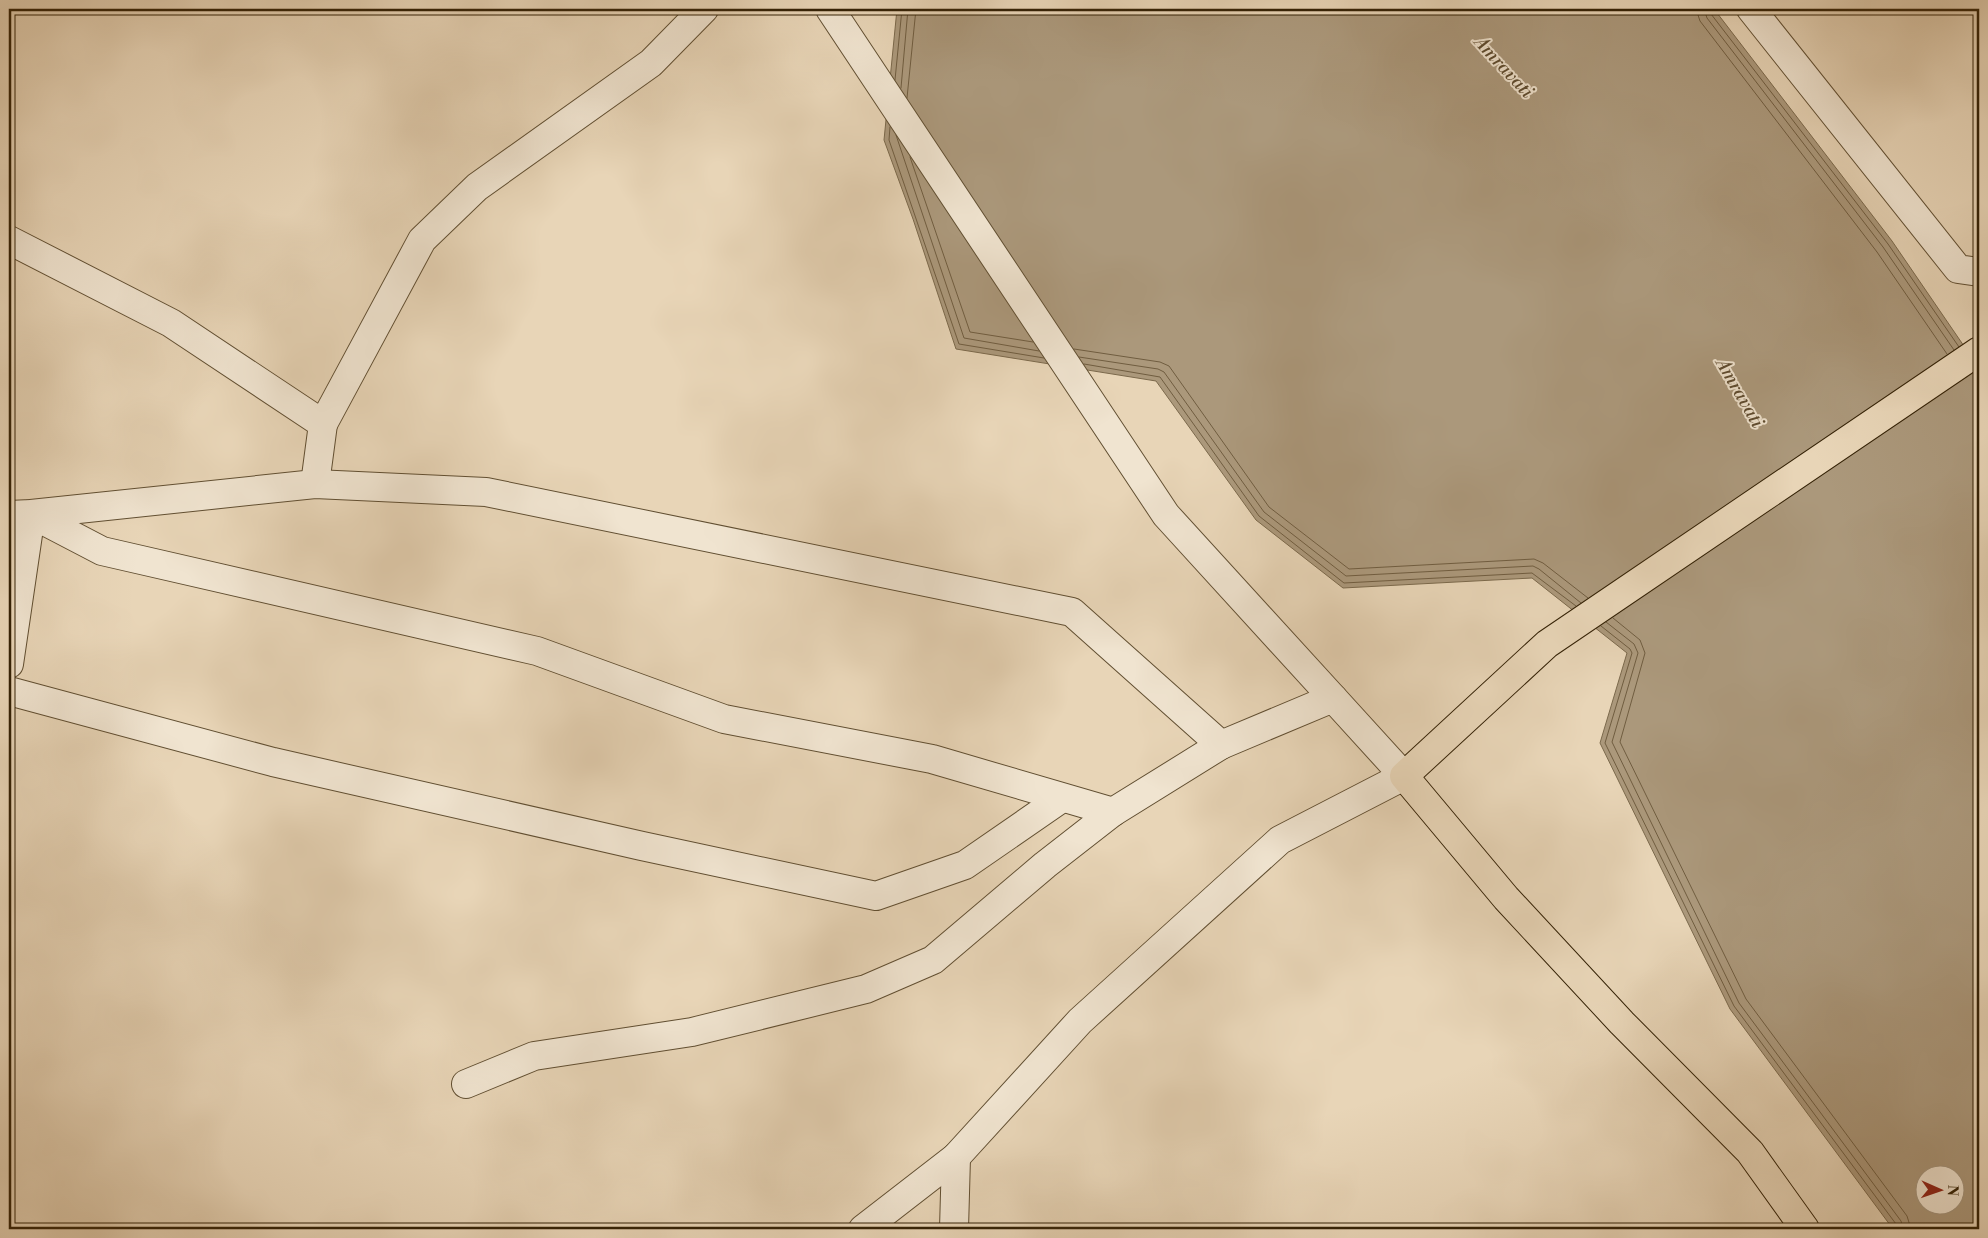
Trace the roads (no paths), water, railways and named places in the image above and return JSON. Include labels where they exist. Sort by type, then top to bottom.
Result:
[{"type":"main road","points":[[1805,1229],[1750,1152],[1622,1023],[1506,898],[1404,776],[1547,644],[1979,351]]},
{"type":"street","points":[[315,484],[323,424],[422,240],[476,188],[651,63],[704,9]]},
{"type":"street","points":[[830,9],[1166,515],[1404,776],[1280,840],[1080,1021],[956,1157],[863,1229]]},
{"type":"street","points":[[1751,9],[1958,269],[1979,272]]},
{"type":"street","points":[[9,240],[171,323],[323,424]]},
{"type":"street","points":[[20,515],[315,484],[486,492],[1072,612],[1221,745]]},
{"type":"street","points":[[9,664],[20,515]]},
{"type":"street","points":[[20,515],[102,551],[537,651],[724,719],[932,759],[1113,812]]},
{"type":"street","points":[[9,691],[273,762],[642,846],[876,896],[965,865],[1062,798]]},
{"type":"street","points":[[466,1084],[534,1056],[692,1032],[866,989],[933,960],[1045,865],[1113,812],[1221,745],[1333,698]]},
{"type":"street","points":[[954,1229],[956,1157]]},
{"type":"water","name":"Amravati","points":[[897,9],[1714,9],[1892,241],[1979,368],[1979,1229],[1893,1229],[1730,1009],[1600,743],[1627,653],[1532,578],[1343,588],[1256,520],[1156,381],[956,349],[913,219],[884,140]]}]
